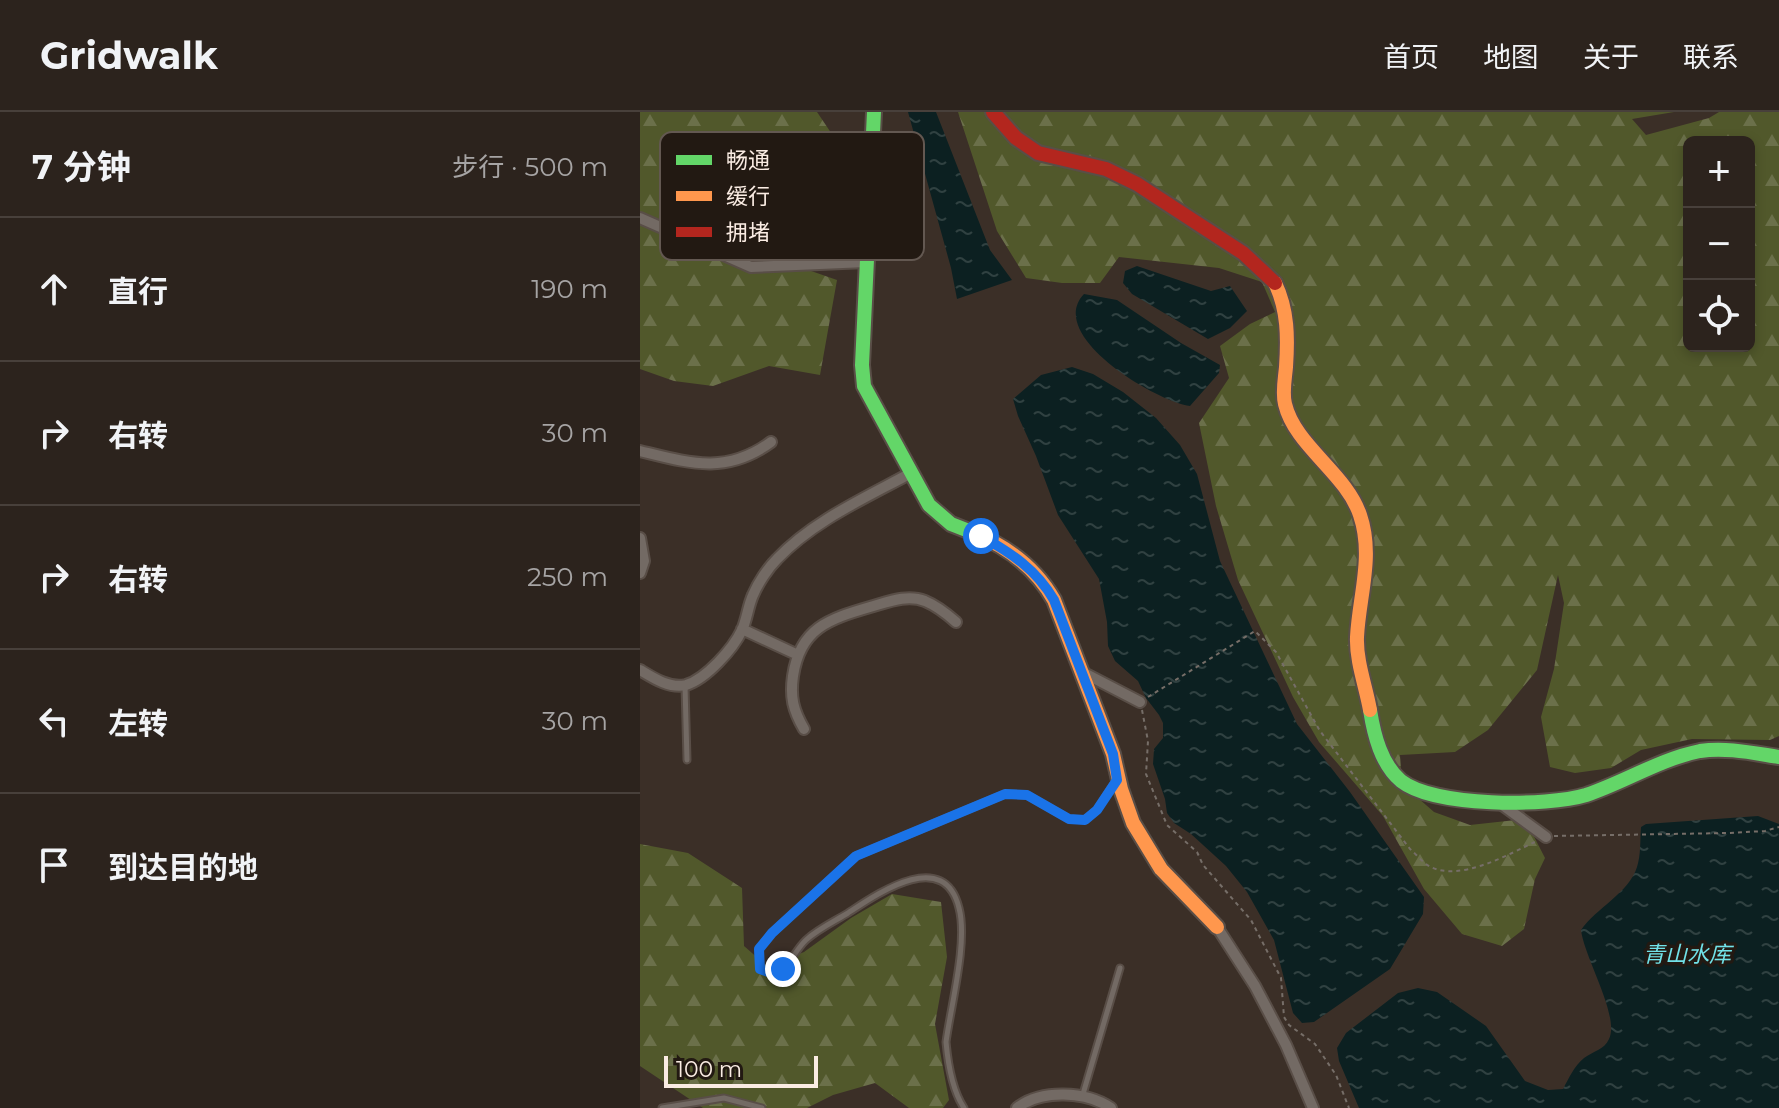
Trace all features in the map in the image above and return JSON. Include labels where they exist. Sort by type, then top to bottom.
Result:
[{"type":"street","points":[[873,132],[874,112]]},
{"type":"street","points":[[993,112],[1007,130],[1030,149],[1045,156],[1100,167],[1126,177],[1250,260],[1274,281],[1286,319],[1286,408],[1349,491],[1360,513],[1368,573],[1357,635],[1357,655],[1382,758],[1402,783],[1431,796],[1536,801],[1582,796],[1660,763],[1700,751],[1746,752],[1779,757]]},
{"type":"street","points":[[640,218],[660,227]]},
{"type":"street","points":[[735,260],[751,267],[866,262],[864,386],[929,505],[951,524],[1013,553],[1042,579],[1054,600],[1113,754],[1117,780],[1133,824],[1174,885],[1201,908],[1217,927],[1274,1021],[1313,1108]]},
{"type":"street","points":[[640,451],[697,464],[722,463],[757,451],[771,442]]},
{"type":"street","points":[[640,670],[669,684],[685,685],[724,657],[742,629],[753,595],[775,561],[800,538],[839,512],[911,473]]},
{"type":"street","points":[[640,538],[644,561],[640,573]]},
{"type":"street","points":[[804,729],[793,710],[791,691],[798,655],[803,641],[826,622],[900,598],[923,600],[956,622]]},
{"type":"street","points":[[742,629],[798,655]]},
{"type":"street","points":[[1082,672],[1140,702]]},
{"type":"street","points":[[1495,800],[1546,837]]},
{"type":"street","points":[[1017,1108],[1030,1098],[1083,1094],[1111,1108]]},
{"type":"lane","points":[[685,685],[687,760]]},
{"type":"lane","points":[[964,1108],[958,1099],[946,1042],[962,933],[959,905],[947,886],[932,878],[900,881],[807,939],[783,969],[771,973],[760,969],[759,949],[772,933],[856,856],[868,850],[1005,794],[1027,795],[1069,819],[1085,820],[1097,810],[1117,780]]},
{"type":"lane","points":[[1083,1094],[1120,968]]},
{"type":"lane","points":[[662,1108],[724,1098],[762,1108]]},
{"type":"lane","points":[[954,1108],[958,1099]]},
{"type":"path","points":[[1255,631],[1140,702],[1148,741],[1146,774],[1167,825],[1197,852],[1203,865],[1251,920],[1281,978],[1284,1017],[1289,1025],[1315,1044],[1336,1075],[1349,1108]]},
{"type":"path","points":[[1559,835],[1729,833],[1779,827]]},
{"type":"green space","points":[[640,112],[817,112],[830,132],[660,132],[660,260],[780,260],[837,280],[820,375],[769,366],[713,386],[674,381],[640,369]]},
{"type":"green space","points":[[958,112],[1674,112],[1632,119],[1646,135],[1709,118],[1719,112],[1779,112],[1779,736],[1770,740],[1692,739],[1641,750],[1611,768],[1575,773],[1550,767],[1541,717],[1554,669],[1564,603],[1558,575],[1537,670],[1488,730],[1455,752],[1400,755],[1402,784],[1434,812],[1470,825],[1525,819],[1545,858],[1535,879],[1524,929],[1502,946],[1462,934],[1424,889],[1383,816],[1319,742],[1293,697],[1238,580],[1216,506],[1199,423],[1229,378],[1220,346],[1250,324],[1275,312],[1262,282],[1219,268],[1119,257],[1100,283],[1062,283],[1026,278],[997,231]]},
{"type":"green space","points":[[640,844],[688,853],[742,888],[744,946],[768,967],[804,952],[851,918],[892,894],[941,902],[947,957],[935,1024],[949,1100],[943,1108],[909,1108],[875,1083],[833,1095],[807,1108],[703,1108],[640,1066]]},
{"type":"water","points":[[908,112],[936,112],[990,250],[1012,280],[957,299],[924,170],[924,132],[914,132]]},
{"type":"water","points":[[1137,266],[1211,291],[1230,286],[1247,311],[1230,328],[1208,339],[1132,294],[1123,283],[1125,271]]},
{"type":"water","points":[[1084,294],[1117,300],[1220,365],[1219,373],[1190,406],[1153,392],[1109,364],[1091,346],[1079,328],[1076,310]]},
{"type":"water","points":[[1072,367],[1093,374],[1123,392],[1156,418],[1180,445],[1197,474],[1220,561],[1297,724],[1350,792],[1424,897],[1423,914],[1390,969],[1314,1022],[1302,1023],[1293,1013],[1274,940],[1247,892],[1226,866],[1174,823],[1167,813],[1153,764],[1154,749],[1163,738],[1163,723],[1138,681],[1115,661],[1108,646],[1099,579],[1058,515],[1018,416],[1013,399],[1041,375]]},
{"type":"water","name":"青山水库","points":[[1758,816],[1779,824],[1779,1108],[1359,1108],[1339,1061],[1337,1048],[1346,1033],[1398,993],[1418,988],[1437,992],[1486,1026],[1525,1081],[1548,1090],[1563,1089],[1580,1061],[1609,1039],[1610,1016],[1581,930],[1620,893],[1633,876],[1639,858],[1641,827],[1646,824]]},
{"type":"traffic: fast","points":[[873,132],[874,112]]},
{"type":"traffic: fast","points":[[867,260],[862,365],[864,386],[929,505],[951,524],[974,533]]},
{"type":"traffic: fast","points":[[1370,710],[1383,758],[1401,781],[1417,790],[1464,800],[1519,803],[1568,799],[1700,751],[1730,750],[1779,757]]},
{"type":"traffic: slow","points":[[1275,283],[1286,324],[1285,404],[1299,433],[1353,500],[1364,530],[1366,561],[1357,646],[1370,710]]},
{"type":"traffic: slow","points":[[974,533],[1020,560],[1039,578],[1054,600],[1113,754],[1133,823],[1161,869],[1217,927]]},
{"type":"traffic: jam","points":[[993,112],[1016,138],[1038,153],[1106,169],[1137,184],[1243,253],[1275,283]]},
{"type":"route","points":[[783,969],[771,973],[760,969],[759,949],[772,933],[856,856],[1005,794],[1027,795],[1055,813],[1069,819],[1085,820],[1097,810],[1117,780],[1113,754],[1054,600],[1042,579],[1013,553],[981,536]]}]
